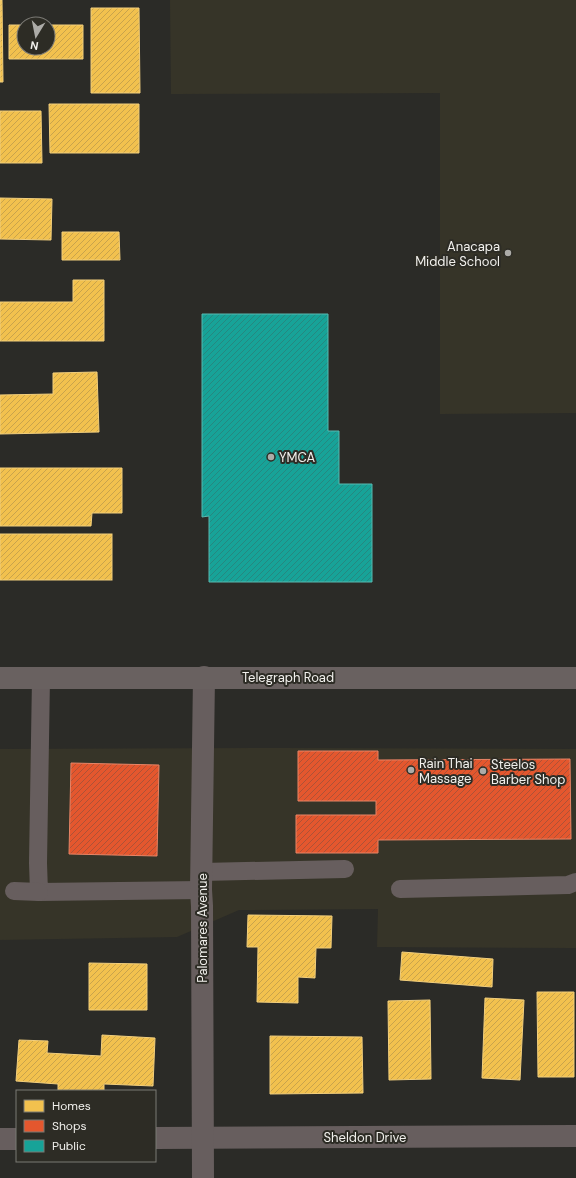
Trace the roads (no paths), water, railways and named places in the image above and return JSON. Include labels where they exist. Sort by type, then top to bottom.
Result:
[{"type":"main road","name":"Telegraph Road","points":[[0,678],[576,678]]},
{"type":"street","name":"Palomares Avenue","points":[[203,1178],[202,881],[204,677]]},
{"type":"street","name":"Sheldon Drive","points":[[156,1138],[576,1136]]},
{"type":"street","points":[[0,1139],[16,1139]]},
{"type":"lane","points":[[39,892],[38,863],[41,678]]},
{"type":"lane","points":[[14,891],[39,892],[202,881],[345,869]]},
{"type":"lane","points":[[400,889],[568,884],[576,882]]},
{"type":"place","name":"Anacapa Middle School","points":[[508,253]]},
{"type":"place","name":"YMCA","points":[[271,457]]},
{"type":"place","name":"Rain Thai Massage","points":[[411,770]]},
{"type":"place","name":"Steelos Barber Shop","points":[[483,771]]}]
